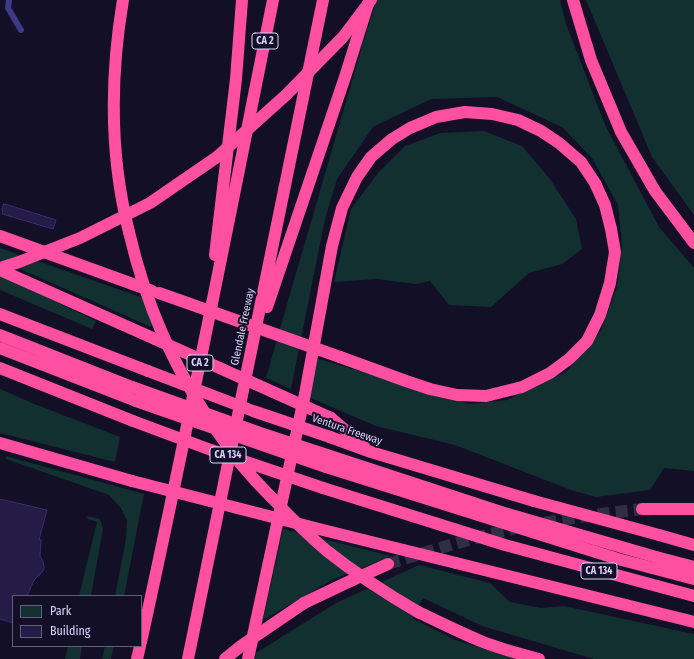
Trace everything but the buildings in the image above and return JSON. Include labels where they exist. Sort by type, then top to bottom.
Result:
[{"type":"highway","points":[[123,0],[115,60],[114,98],[118,176],[125,219],[137,263],[161,332],[200,406],[239,462],[288,515],[327,551],[350,569],[418,612],[451,628],[482,641],[539,659]]},
{"type":"highway","points":[[204,346],[236,79],[242,0]]},
{"type":"highway","name":"CA 2","points":[[142,638],[204,346],[273,0]]},
{"type":"highway","name":"Glendale Freeway","points":[[188,659],[323,0]]},
{"type":"highway","points":[[250,356],[343,84],[370,0]]},
{"type":"highway","points":[[0,269],[80,238],[150,203],[217,156],[286,95],[343,37],[370,0]]},
{"type":"highway","points":[[573,0],[591,60],[621,132],[655,191],[694,244]]},
{"type":"highway","points":[[0,236],[159,293],[340,357],[406,381],[430,389],[457,395],[486,396],[522,387],[550,373],[587,341],[600,315],[610,283],[615,252],[605,205],[594,183],[581,162],[559,143],[541,131],[518,120],[492,114],[465,112],[436,117],[410,128],[392,139],[371,157],[357,177],[342,208],[332,246],[305,394],[248,659]]},
{"type":"highway","points":[[0,269],[331,418],[371,452]]},
{"type":"highway","name":"Ventura Freeway","points":[[0,314],[253,411],[371,452],[534,501],[694,546]]},
{"type":"highway","points":[[0,335],[132,387],[260,433],[327,461],[618,559],[694,579]]},
{"type":"highway","points":[[0,348],[136,402],[327,461],[694,567]]},
{"type":"highway","name":"CA 134","points":[[0,368],[133,421],[323,488],[504,545],[694,596]]},
{"type":"highway","points":[[0,443],[132,481],[694,622]]},
{"type":"highway","points":[[642,509],[694,509]]},
{"type":"highway","points":[[225,659],[241,646],[304,603],[388,564]]},
{"type":"highway","points":[[137,659],[140,647]]},
{"type":"lane","points":[[9,0],[8,8],[21,30]]},
{"type":"green space","points":[[377,0],[560,0],[566,24],[606,127],[659,227],[694,268],[694,471],[664,468],[650,490],[596,497],[571,490],[455,445],[376,426],[308,397],[316,358],[470,404],[507,400],[566,372],[601,331],[617,287],[622,245],[618,205],[592,158],[562,127],[497,97],[431,99],[373,127],[337,179],[325,219],[291,389],[266,378],[364,40]]},
{"type":"green space","points":[[586,0],[694,0],[694,215],[652,157]]},
{"type":"green space","points":[[484,131],[522,146],[550,179],[576,219],[582,249],[562,264],[529,273],[491,307],[449,305],[430,281],[416,284],[376,279],[334,282],[351,209],[378,173],[405,146],[440,133]]},
{"type":"green space","points":[[0,248],[158,303],[151,327],[0,260]]},
{"type":"green space","points":[[0,275],[96,321],[92,329],[0,290]]},
{"type":"green space","points":[[0,389],[120,437],[115,462],[0,433]]},
{"type":"green space","points":[[6,456],[144,494],[124,595],[115,595],[126,539],[127,520],[121,508],[109,495],[6,459]]},
{"type":"green space","points":[[87,517],[100,519],[103,528],[91,595],[79,595],[97,522],[88,519]]},
{"type":"green space","points":[[283,529],[391,556],[332,580],[263,620]]},
{"type":"green space","points":[[419,565],[490,583],[510,602],[541,608],[564,606],[694,634],[694,659],[594,659],[482,626],[423,598],[412,618],[455,640],[517,659],[255,659],[256,653],[336,603]]},
{"type":"green space","points":[[68,647],[82,647],[80,659],[65,659]]},
{"type":"green space","points":[[105,647],[114,647],[111,659],[102,659]]},
{"type":"tunnel","points":[[388,564],[454,544],[521,527],[566,519],[642,509]]}]
